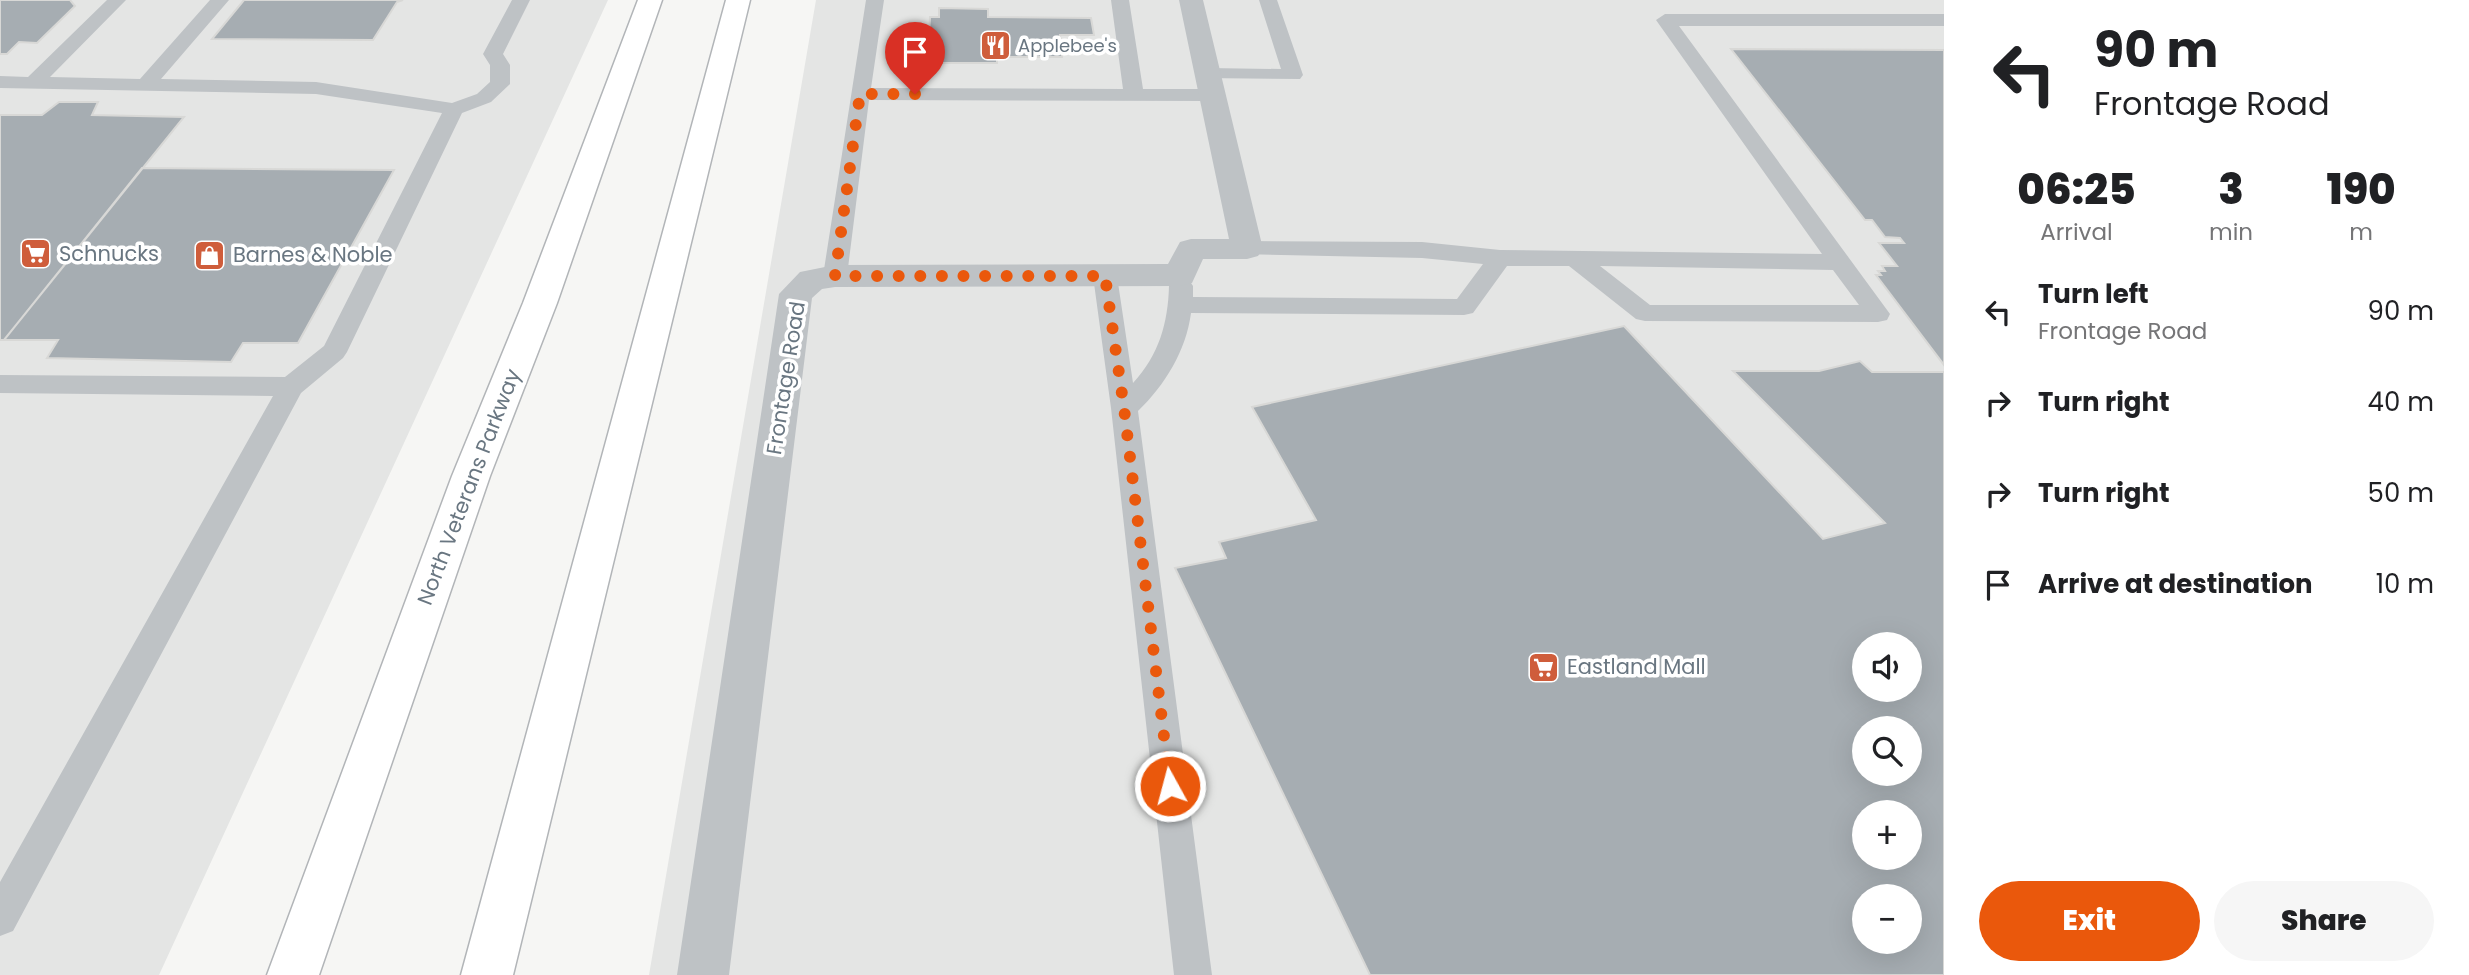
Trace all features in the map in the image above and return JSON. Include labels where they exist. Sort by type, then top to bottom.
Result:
[{"type":"highway","name":"North Veterans Parkway","points":[[293,975],[471,476],[540,303],[650,0]]},
{"type":"highway","points":[[487,975],[738,0]]},
{"type":"street","points":[[1181,290],[1191,249],[1247,249],[1191,0]]},
{"type":"street","name":"Frontage Road","points":[[703,975],[796,294],[812,280],[835,276],[1105,276],[1181,290]]},
{"type":"lane","points":[[34,82],[117,0]]},
{"type":"lane","points":[[146,84],[220,0]]},
{"type":"lane","points":[[0,82],[316,88],[454,109],[484,98],[500,84],[500,65],[494,54],[521,0]]},
{"type":"lane","points":[[835,276],[875,0]]},
{"type":"lane","points":[[1120,0],[1134,94]]},
{"type":"lane","points":[[860,94],[1134,94],[1293,75],[1268,0]]},
{"type":"lane","points":[[1574,258],[1646,313],[1878,314],[1661,15],[1944,20]]},
{"type":"lane","points":[[0,918],[291,387],[334,352],[454,109]]},
{"type":"lane","points":[[1247,249],[1422,250],[1500,258],[1842,262]]},
{"type":"lane","points":[[1124,408],[1143,392],[1157,372],[1179,326],[1181,290],[1464,307],[1500,258]]},
{"type":"lane","points":[[1105,276],[1124,408],[1193,975]]},
{"type":"lane","points":[[0,384],[291,387]]},
{"type":"shaded area","points":[[0,0],[608,0],[159,975],[0,975]]},
{"type":"shaded area","points":[[816,0],[1944,0],[1944,975],[649,975]]},
{"type":"building","points":[[0,0],[70,0],[75,6],[37,43],[19,42],[7,54],[0,54]]},
{"type":"building","points":[[244,0],[403,0],[397,2],[373,40],[212,39]]},
{"type":"building","name":"Applebee's","points":[[939,8],[988,9],[988,17],[1091,18],[1094,35],[1060,35],[1062,57],[997,57],[997,63],[940,63],[941,57],[928,57],[930,17],[939,17]]},
{"type":"building","points":[[1731,49],[1944,50],[1944,365],[1876,275],[1881,275],[1878,271],[1885,271],[1882,266],[1897,266],[1879,243],[1904,243],[1900,238],[1885,237],[1872,220],[1865,220]]},
{"type":"building","name":"Schnucks","points":[[59,102],[98,102],[92,115],[184,117],[4,340],[0,340],[0,115],[42,115]]},
{"type":"building","name":"Barnes & Noble","points":[[142,168],[394,170],[298,343],[243,343],[231,362],[47,358],[58,340],[4,340]]},
{"type":"building","name":"Eastland Mall","points":[[1624,326],[1823,539],[1885,523],[1733,371],[1819,371],[1860,361],[1872,372],[1944,372],[1944,975],[1370,975],[1175,568],[1226,558],[1219,542],[1316,520],[1252,407]]},
{"type":"place","name":"Applebee's","points":[[995,46]]},
{"type":"place","name":"Schnucks","points":[[36,254]]},
{"type":"place","name":"Barnes & Noble","points":[[210,255]]},
{"type":"place","name":"Eastland Mall","points":[[1544,667]]},
{"type":"route","points":[[915,94],[860,94],[835,276],[1105,276],[1124,408],[1170,786]]}]
